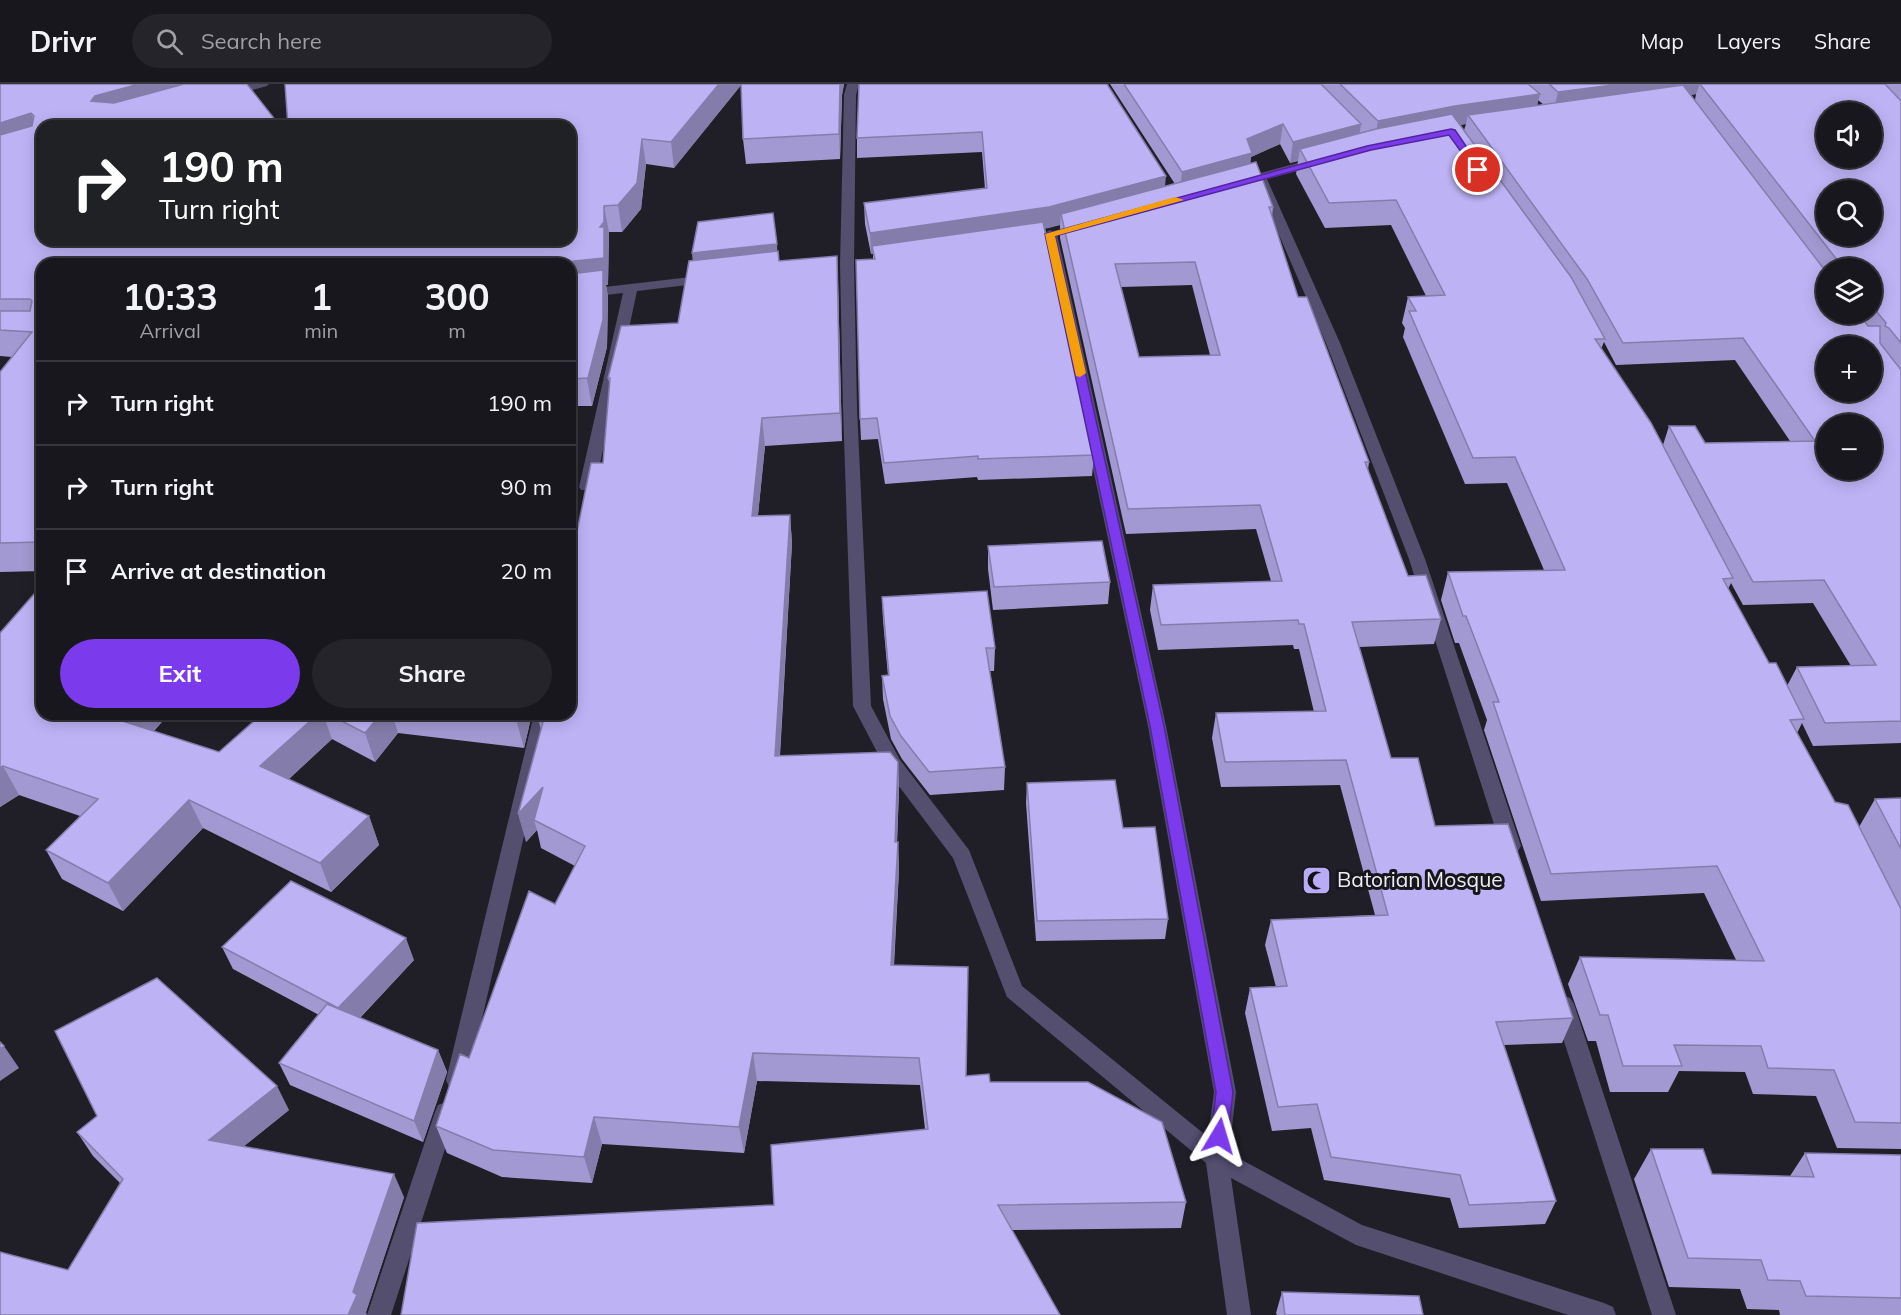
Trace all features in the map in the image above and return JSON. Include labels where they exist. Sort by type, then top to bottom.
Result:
[{"type":"street","points":[[219,96],[263,84]]},
{"type":"street","points":[[853,84],[850,95],[847,264],[850,408],[862,706],[893,764],[962,855],[1014,991],[1217,1158],[1356,1234],[1604,1315]]},
{"type":"street","points":[[1228,186],[1337,157]]},
{"type":"street","points":[[1260,177],[1333,343],[1417,559],[1517,864]]},
{"type":"street","points":[[1050,234],[1157,726],[1225,1092],[1217,1158],[1239,1315]]},
{"type":"street","points":[[576,294],[722,277]]},
{"type":"street","points":[[583,507],[600,417],[631,287]]},
{"type":"street","points":[[379,1315],[462,1066],[542,720]]},
{"type":"street","points":[[1557,988],[1664,1315]]},
{"type":"building","points":[[0,84],[139,84],[95,96],[91,101],[114,103],[184,84],[247,84],[275,120],[36,120],[36,246],[576,246],[576,120],[288,120],[285,84],[719,84],[671,142],[642,139],[637,183],[618,205],[604,206],[604,222],[600,227],[604,227],[604,258],[576,261],[576,258],[36,258],[36,542],[0,543],[0,372],[32,332],[0,330],[0,311],[30,311],[32,301],[30,299],[0,299],[0,135],[32,126],[34,116],[31,113],[0,123]]},
{"type":"building","points":[[741,84],[840,84],[839,134],[743,139]]},
{"type":"building","points":[[859,84],[1107,84],[1166,176],[1049,207],[870,233],[864,203],[987,188],[982,132],[857,138]]},
{"type":"building","points":[[1124,84],[1321,84],[1361,124],[1293,142],[1283,124],[1247,139],[1252,153],[1182,172]]},
{"type":"building","points":[[1340,84],[1528,84],[1540,94],[1455,106],[1378,121]]},
{"type":"building","points":[[1549,84],[1621,84],[1558,92]]},
{"type":"building","points":[[1700,84],[1885,84],[1901,101],[1901,343],[1885,326],[1886,323],[1882,318],[1882,258],[1836,258],[1826,246],[1882,246],[1882,180],[1816,180],[1816,233]]},
{"type":"building","points":[[1683,85],[1816,259],[1816,324],[1880,326],[1880,336],[1816,336],[1816,402],[1882,402],[1882,346],[1901,370],[1901,721],[1825,723],[1797,667],[1876,665],[1824,580],[1753,582],[1669,426],[1695,426],[1705,443],[1815,441],[1743,338],[1623,343],[1587,279],[1468,115]]},
{"type":"building","points":[[1452,114],[1571,277],[1605,339],[1595,339],[1651,423],[1733,578],[1723,579],[1769,663],[1776,663],[1804,719],[1790,720],[1835,802],[1848,805],[1901,909],[1901,1123],[1855,1122],[1834,1070],[1768,1068],[1761,1046],[1674,1045],[1682,1066],[1623,1066],[1608,1015],[1600,1015],[1580,957],[1764,961],[1717,866],[1551,874],[1493,702],[1499,702],[1466,616],[1463,616],[1448,572],[1565,570],[1515,457],[1473,458],[1409,311],[1416,311],[1408,297],[1445,295],[1396,200],[1329,203],[1300,149],[1376,129]]},
{"type":"building","points":[[1256,162],[1273,207],[1269,207],[1298,297],[1307,297],[1369,462],[1365,462],[1408,576],[1426,575],[1441,619],[1352,622],[1391,758],[1418,758],[1435,826],[1508,824],[1573,1018],[1496,1022],[1556,1201],[1469,1205],[1460,1175],[1331,1157],[1317,1104],[1278,1107],[1250,988],[1287,986],[1271,920],[1388,915],[1346,760],[1225,762],[1216,713],[1326,711],[1304,624],[1299,624],[1298,620],[1161,625],[1153,585],[1282,581],[1260,505],[1128,509],[1061,214]],"holes":[[[1195,262],[1220,355],[1139,357],[1115,264]]]},
{"type":"building","points":[[773,213],[777,244],[692,253],[698,222]]},
{"type":"building","points":[[1043,222],[1094,455],[978,459],[978,456],[884,463],[877,418],[860,419],[856,260],[875,259],[872,246]]},
{"type":"building","points":[[778,251],[779,261],[837,256],[840,413],[762,418],[752,516],[790,515],[775,756],[890,752],[898,762],[895,842],[898,842],[891,965],[968,967],[966,1076],[989,1074],[990,1082],[1088,1082],[1162,1122],[1186,1202],[998,1205],[1060,1315],[401,1315],[417,1223],[774,1205],[771,1145],[928,1129],[919,1058],[753,1053],[739,1127],[594,1117],[584,1157],[493,1150],[436,1126],[460,1054],[469,1058],[529,891],[555,904],[585,846],[534,820],[543,787],[518,814],[543,722],[539,722],[540,720],[576,720],[576,536],[591,463],[603,463],[610,378],[608,378],[621,326],[678,323],[689,261]]},
{"type":"building","points":[[603,270],[603,320],[588,378],[576,379],[576,273]]},
{"type":"building","points":[[1102,541],[1110,582],[994,587],[988,546]]},
{"type":"building","points":[[987,591],[995,648],[986,648],[1005,767],[929,772],[901,736],[890,716],[882,676],[889,675],[882,597]]},
{"type":"building","points":[[36,592],[36,720],[123,720],[219,752],[255,720],[311,720],[260,766],[369,816],[320,863],[189,800],[108,883],[46,850],[98,799],[3,766],[0,768],[0,633]]},
{"type":"building","points":[[340,720],[376,720],[365,733]]},
{"type":"building","points":[[1115,780],[1123,828],[1155,827],[1168,919],[1037,921],[1027,783]]},
{"type":"building","points":[[1901,798],[1901,849],[1875,799]]},
{"type":"building","points":[[291,881],[406,938],[338,1008],[222,947]]},
{"type":"building","points":[[157,978],[277,1086],[209,1140],[394,1174],[353,1292],[357,1295],[348,1315],[0,1315],[0,1252],[68,1270],[123,1179],[77,1132],[97,1116],[55,1031]]},
{"type":"building","points":[[327,1004],[438,1050],[414,1121],[279,1063]]},
{"type":"building","points":[[1651,1149],[1703,1149],[1712,1174],[1814,1177],[1805,1153],[1901,1155],[1901,1298],[1806,1296],[1800,1281],[1768,1280],[1761,1260],[1688,1258]]},
{"type":"building","points":[[1282,1292],[1419,1296],[1423,1315],[1285,1315]]},
{"type":"slow traffic","points":[[1080,373],[1050,234],[1179,200]]},
{"type":"place","name":"Batorian Mosque","points":[[1316,880]]},
{"type":"route","points":[[1219,1136],[1225,1092],[1157,726],[1050,234],[1370,148],[1451,132],[1478,170]]}]
